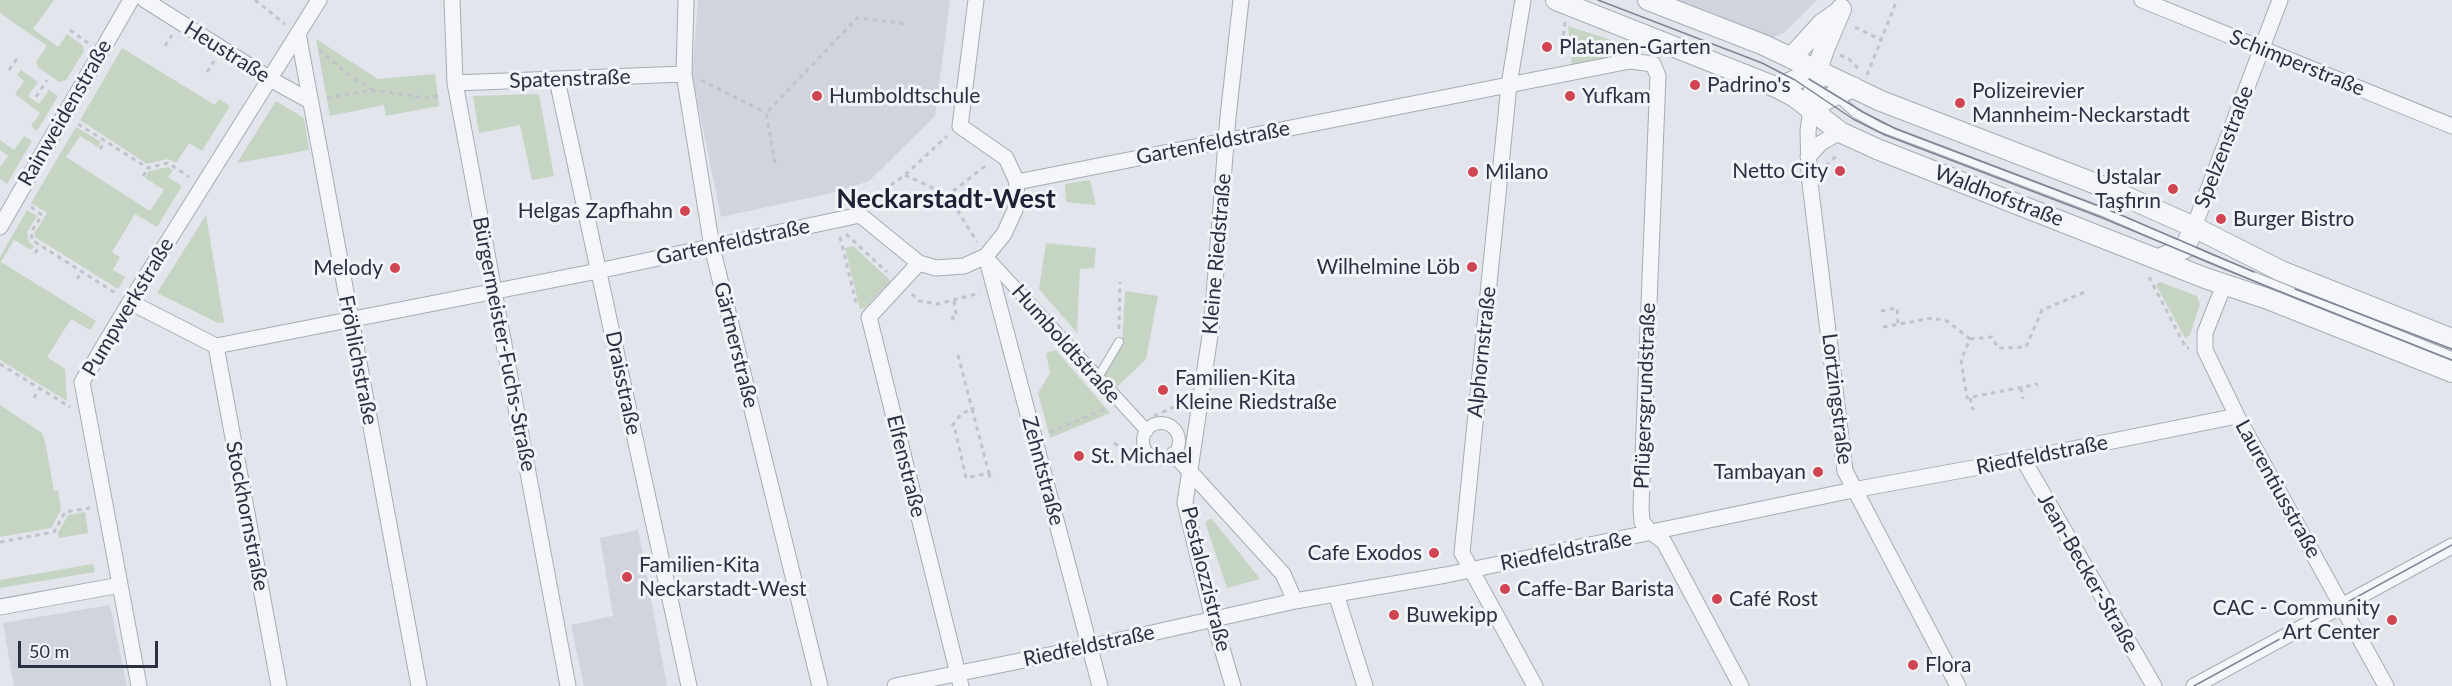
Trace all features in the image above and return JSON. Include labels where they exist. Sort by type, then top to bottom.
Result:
[{"type":"street","name":"Rainweidenstraße","points":[[0,227],[131,0]]},
{"type":"street","name":"Heustraße","points":[[145,0],[270,79],[310,101]]},
{"type":"street","name":"Pumpwerkstraße","points":[[138,686],[82,382],[319,0]]},
{"type":"street","name":"Bürgermeister-Fuchs-Straße","points":[[452,0],[456,88],[568,686]]},
{"type":"street","name":"Gärtnerstraße","points":[[686,0],[688,74],[712,247],[820,686]]},
{"type":"street","points":[[860,215],[919,263],[936,268],[964,266],[986,256],[1004,234],[1015,210],[1017,182],[1006,158],[960,126],[976,0]]},
{"type":"street","name":"Kleine Riedstraße","points":[[1189,471],[1212,322],[1227,117],[1241,0]]},
{"type":"street","name":"Alphornstraße","points":[[1523,0],[1509,85],[1462,553],[1535,686]]},
{"type":"street","points":[[1648,0],[1764,45],[1966,135],[2104,187],[2194,227],[2281,271],[2452,339]]},
{"type":"street","name":"Schimperstraße","points":[[2142,0],[2452,126]]},
{"type":"street","name":"Spelzenstraße","points":[[2194,227],[2280,0]]},
{"type":"street","name":"Waldhofstraße","points":[[1563,3],[1778,88],[1811,109],[1840,132],[2152,265],[2268,299],[2452,372]]},
{"type":"street","points":[[1791,58],[1822,24],[1845,5]]},
{"type":"street","points":[[1811,109],[1817,70],[1824,49],[1845,5]]},
{"type":"street","name":"Fröhlichstraße","points":[[298,33],[419,686]]},
{"type":"street","name":"Gartenfeldstraße","points":[[1017,182],[1630,61],[1653,64],[1658,76]]},
{"type":"street","points":[[1778,88],[1817,70]]},
{"type":"street","name":"Spatenstraße","points":[[456,88],[557,80],[688,74]]},
{"type":"street","name":"Pflügersgrundstraße","points":[[1658,76],[1642,522],[1664,542],[1741,686]]},
{"type":"street","name":"Draisstraße","points":[[557,80],[689,686]]},
{"type":"street","points":[[1811,109],[1852,86]]},
{"type":"street","name":"Lortzingstraße","points":[[1811,109],[1808,158],[1845,471],[1958,686]]},
{"type":"street","points":[[1808,158],[1821,143],[1840,132]]},
{"type":"street","name":"Gartenfeldstraße","points":[[216,346],[598,271],[860,215]]},
{"type":"street","points":[[2152,265],[2185,248],[2194,227]]},
{"type":"street","name":"Zehntstraße","points":[[986,256],[1100,686]]},
{"type":"street","name":"Humboldtstraße","points":[[986,256],[1143,427]]},
{"type":"street","points":[[869,318],[919,263]]},
{"type":"street","points":[[2205,350],[2205,333],[2224,285]]},
{"type":"street","points":[[130,302],[216,346]]},
{"type":"street","name":"Elfenstraße","points":[[869,318],[960,680]]},
{"type":"street","name":"Stockhornstraße","points":[[216,346],[279,686]]},
{"type":"street","name":"Laurentiusstraße","points":[[2205,350],[2237,416],[2386,686]]},
{"type":"street","name":"Riedfeldstraße","points":[[894,686],[960,680],[1089,647],[1295,601],[1471,570],[1853,490],[2237,416]]},
{"type":"street","points":[[1164,424],[1175,430],[1179,441],[1174,454],[1160,460],[1146,451],[1143,427],[1164,424]]},
{"type":"street","points":[[1174,454],[1283,574],[1295,601]]},
{"type":"street","name":"Jean-Becker-Straße","points":[[2023,459],[2154,686]]},
{"type":"street","name":"Pestalozzistraße","points":[[1189,471],[1185,503],[1213,618],[1233,686]]},
{"type":"street","points":[[2194,686],[2452,546]]},
{"type":"street","points":[[0,608],[120,585]]},
{"type":"street","points":[[1336,594],[1365,686]]},
{"type":"lane","points":[[1852,86],[1855,112],[1880,127],[2106,213],[2185,248],[2452,356]]},
{"type":"lane","points":[[1098,379],[1119,342]]},
{"type":"path","points":[[255,0],[354,79],[373,90]]},
{"type":"path","points":[[1852,86],[1881,40],[1897,0]]},
{"type":"path","points":[[1563,3],[1565,16],[1562,46],[1569,73]]},
{"type":"path","points":[[766,113],[857,18],[907,24]]},
{"type":"path","points":[[1855,27],[1881,40]]},
{"type":"path","points":[[70,30],[100,52]]},
{"type":"path","points":[[9,70],[18,59]]},
{"type":"path","points":[[688,74],[766,113]]},
{"type":"path","points":[[36,97],[48,80]]},
{"type":"path","points":[[310,101],[373,90],[426,98],[456,88]]},
{"type":"path","points":[[766,113],[775,163]]},
{"type":"path","points":[[64,114],[148,168]]},
{"type":"path","points":[[860,215],[871,199],[905,174],[960,126]]},
{"type":"path","points":[[100,149],[105,141]]},
{"type":"path","points":[[948,195],[992,161],[1006,158]]},
{"type":"path","points":[[143,176],[148,168],[168,163],[203,186]]},
{"type":"path","points":[[905,174],[948,195],[986,256]]},
{"type":"path","points":[[16,198],[42,214],[31,232],[32,240],[130,302]]},
{"type":"path","points":[[836,221],[858,310],[869,318]]},
{"type":"path","points":[[35,253],[40,245]]},
{"type":"path","points":[[2152,265],[2186,348],[2205,350]]},
{"type":"path","points":[[77,279],[82,272]]},
{"type":"path","points":[[1119,342],[1120,282]]},
{"type":"path","points":[[1883,327],[1933,318],[1947,321],[1970,339],[1992,338],[1998,348],[2026,347],[2042,310],[2085,292]]},
{"type":"path","points":[[954,301],[956,313],[952,314],[954,324]]},
{"type":"path","points":[[1881,311],[1898,308],[1898,324]]},
{"type":"path","points":[[1970,339],[1961,360],[1966,398],[2038,384]]},
{"type":"path","points":[[958,355],[965,372],[990,478],[994,480]]},
{"type":"path","points":[[0,364],[89,419]]},
{"type":"path","points":[[2021,387],[2023,399]]},
{"type":"path","points":[[34,398],[39,389]]},
{"type":"path","points":[[1143,427],[1200,395]]},
{"type":"path","points":[[1970,398],[1973,410]]},
{"type":"path","points":[[1034,438],[1120,403]]},
{"type":"path","points":[[974,408],[961,414],[953,425],[965,478],[989,473]]},
{"type":"path","points":[[1114,443],[1124,449],[1146,451]]},
{"type":"path","points":[[55,538],[54,532],[65,512],[105,505]]},
{"type":"path","points":[[0,542],[54,532]]},
{"type":"path","points":[[12,540],[13,546]]},
{"type":"shaded area","name":"Humboldtschule","points":[[698,0],[950,0],[935,116],[869,181],[836,192],[721,217],[692,75]]},
{"type":"shaded area","points":[[1673,0],[1817,0],[1784,33],[1772,38]]},
{"type":"shaded area","name":"Familien-Kita Neckarstadt-West","points":[[638,530],[667,686],[584,686],[571,625],[613,616],[600,538]]},
{"type":"shaded area","points":[[110,605],[127,686],[14,686],[3,623]]},
{"type":"green space","points":[[0,0],[54,0],[33,29],[58,47],[67,34],[83,46],[84,51],[66,80],[59,82],[38,67],[36,62],[47,46],[0,13]]},
{"type":"green space","points":[[1568,26],[1620,43],[1618,55],[1572,64]]},
{"type":"green space","points":[[316,39],[378,79],[435,74],[439,106],[386,116],[384,105],[330,116]]},
{"type":"green space","points":[[122,48],[215,105],[219,99],[230,106],[202,151],[189,143],[176,163],[168,159],[147,164],[80,120]]},
{"type":"green space","points":[[21,70],[38,82],[28,96],[39,104],[49,90],[58,96],[37,131],[31,126],[40,113],[15,94],[24,81],[17,75]]},
{"type":"green space","points":[[539,94],[554,176],[532,180],[520,125],[479,133],[473,96]]},
{"type":"green space","points":[[276,101],[304,118],[309,150],[237,163]]},
{"type":"green space","points":[[76,127],[101,142],[98,147],[80,136],[66,157],[150,211],[164,190],[145,178],[149,171],[168,167],[173,170],[168,177],[182,186],[157,227],[135,214],[112,252],[120,257],[113,270],[125,277],[118,289],[35,237],[34,234],[47,213],[31,203]]},
{"type":"green space","points":[[24,136],[32,141],[7,184],[0,179],[0,167],[8,156],[0,150],[0,140],[14,150]]},
{"type":"green space","points":[[1090,180],[1096,205],[1066,202],[1065,184]]},
{"type":"green space","points":[[27,210],[37,216],[27,232],[29,242],[34,246],[31,250],[14,240],[1,262],[96,321],[90,330],[71,319],[47,357],[65,369],[67,401],[0,360],[0,257]]},
{"type":"green space","points":[[206,215],[224,322],[218,323],[157,293]]},
{"type":"green space","points":[[1046,243],[1096,248],[1094,268],[1080,269],[1077,333],[1039,289]]},
{"type":"green space","points":[[853,246],[891,281],[865,308],[860,309],[845,248]]},
{"type":"green space","points":[[2160,282],[2197,296],[2200,304],[2190,335],[2185,338],[2156,285]]},
{"type":"green space","points":[[1125,291],[1158,296],[1146,359],[1117,387],[1103,374],[1122,346]]},
{"type":"green space","points":[[1056,350],[1110,413],[1050,438],[1038,393],[1050,373],[1046,353]]},
{"type":"green space","points":[[0,405],[42,433],[54,491],[58,490],[61,510],[51,528],[0,537]]},
{"type":"green space","points":[[85,512],[88,533],[59,538],[58,533],[68,515]]},
{"type":"green space","points":[[1211,518],[1260,579],[1227,588],[1205,522]]},
{"type":"green space","points":[[93,564],[95,572],[0,588],[0,580]]},
{"type":"tram line","points":[[1598,0],[1762,63],[1795,80],[1853,119],[1885,135],[2100,217],[2452,360]]},
{"type":"tram line","points":[[1809,79],[1896,129],[2109,210],[2254,272]]},
{"type":"tram line","points":[[2295,289],[2452,349]]},
{"type":"tram line","points":[[2194,686],[2452,545]]},
{"type":"place","name":"Platanen-Garten","points":[[1547,47]]},
{"type":"place","name":"Padrino's","points":[[1695,85]]},
{"type":"place","name":"Humboldtschule","points":[[817,96]]},
{"type":"place","name":"Yufkam","points":[[1570,96]]},
{"type":"place","name":"Polizeirevier Mannheim-Neckarstadt","points":[[1960,103]]},
{"type":"place","name":"Netto City","points":[[1840,171]]},
{"type":"place","name":"Milano","points":[[1473,172]]},
{"type":"place","name":"Ustalar Taşfırın","points":[[2173,189]]},
{"type":"place","name":"Helgas Zapfhahn","points":[[685,211]]},
{"type":"place","name":"Burger Bistro","points":[[2221,219]]},
{"type":"place","name":"Wilhelmine Löb","points":[[1472,267]]},
{"type":"place","name":"Melody","points":[[395,268]]},
{"type":"place","name":"Familien-Kita Kleine Riedstraße","points":[[1163,390]]},
{"type":"place","name":"St. Michael","points":[[1079,456]]},
{"type":"place","name":"Tambayan","points":[[1818,472]]},
{"type":"place","name":"Cafe Exodos","points":[[1434,553]]},
{"type":"place","name":"Familien-Kita Neckarstadt-West","points":[[627,577]]},
{"type":"place","name":"Caffe-Bar Barista","points":[[1505,589]]},
{"type":"place","name":"Café Rost","points":[[1717,599]]},
{"type":"place","name":"Buwekipp","points":[[1394,615]]},
{"type":"place","name":"CAC - Community Art Center","points":[[2392,620]]},
{"type":"place","name":"Flora","points":[[1913,665]]},
{"type":"district","name":"Neckarstadt-West","points":[[946,199]]}]
